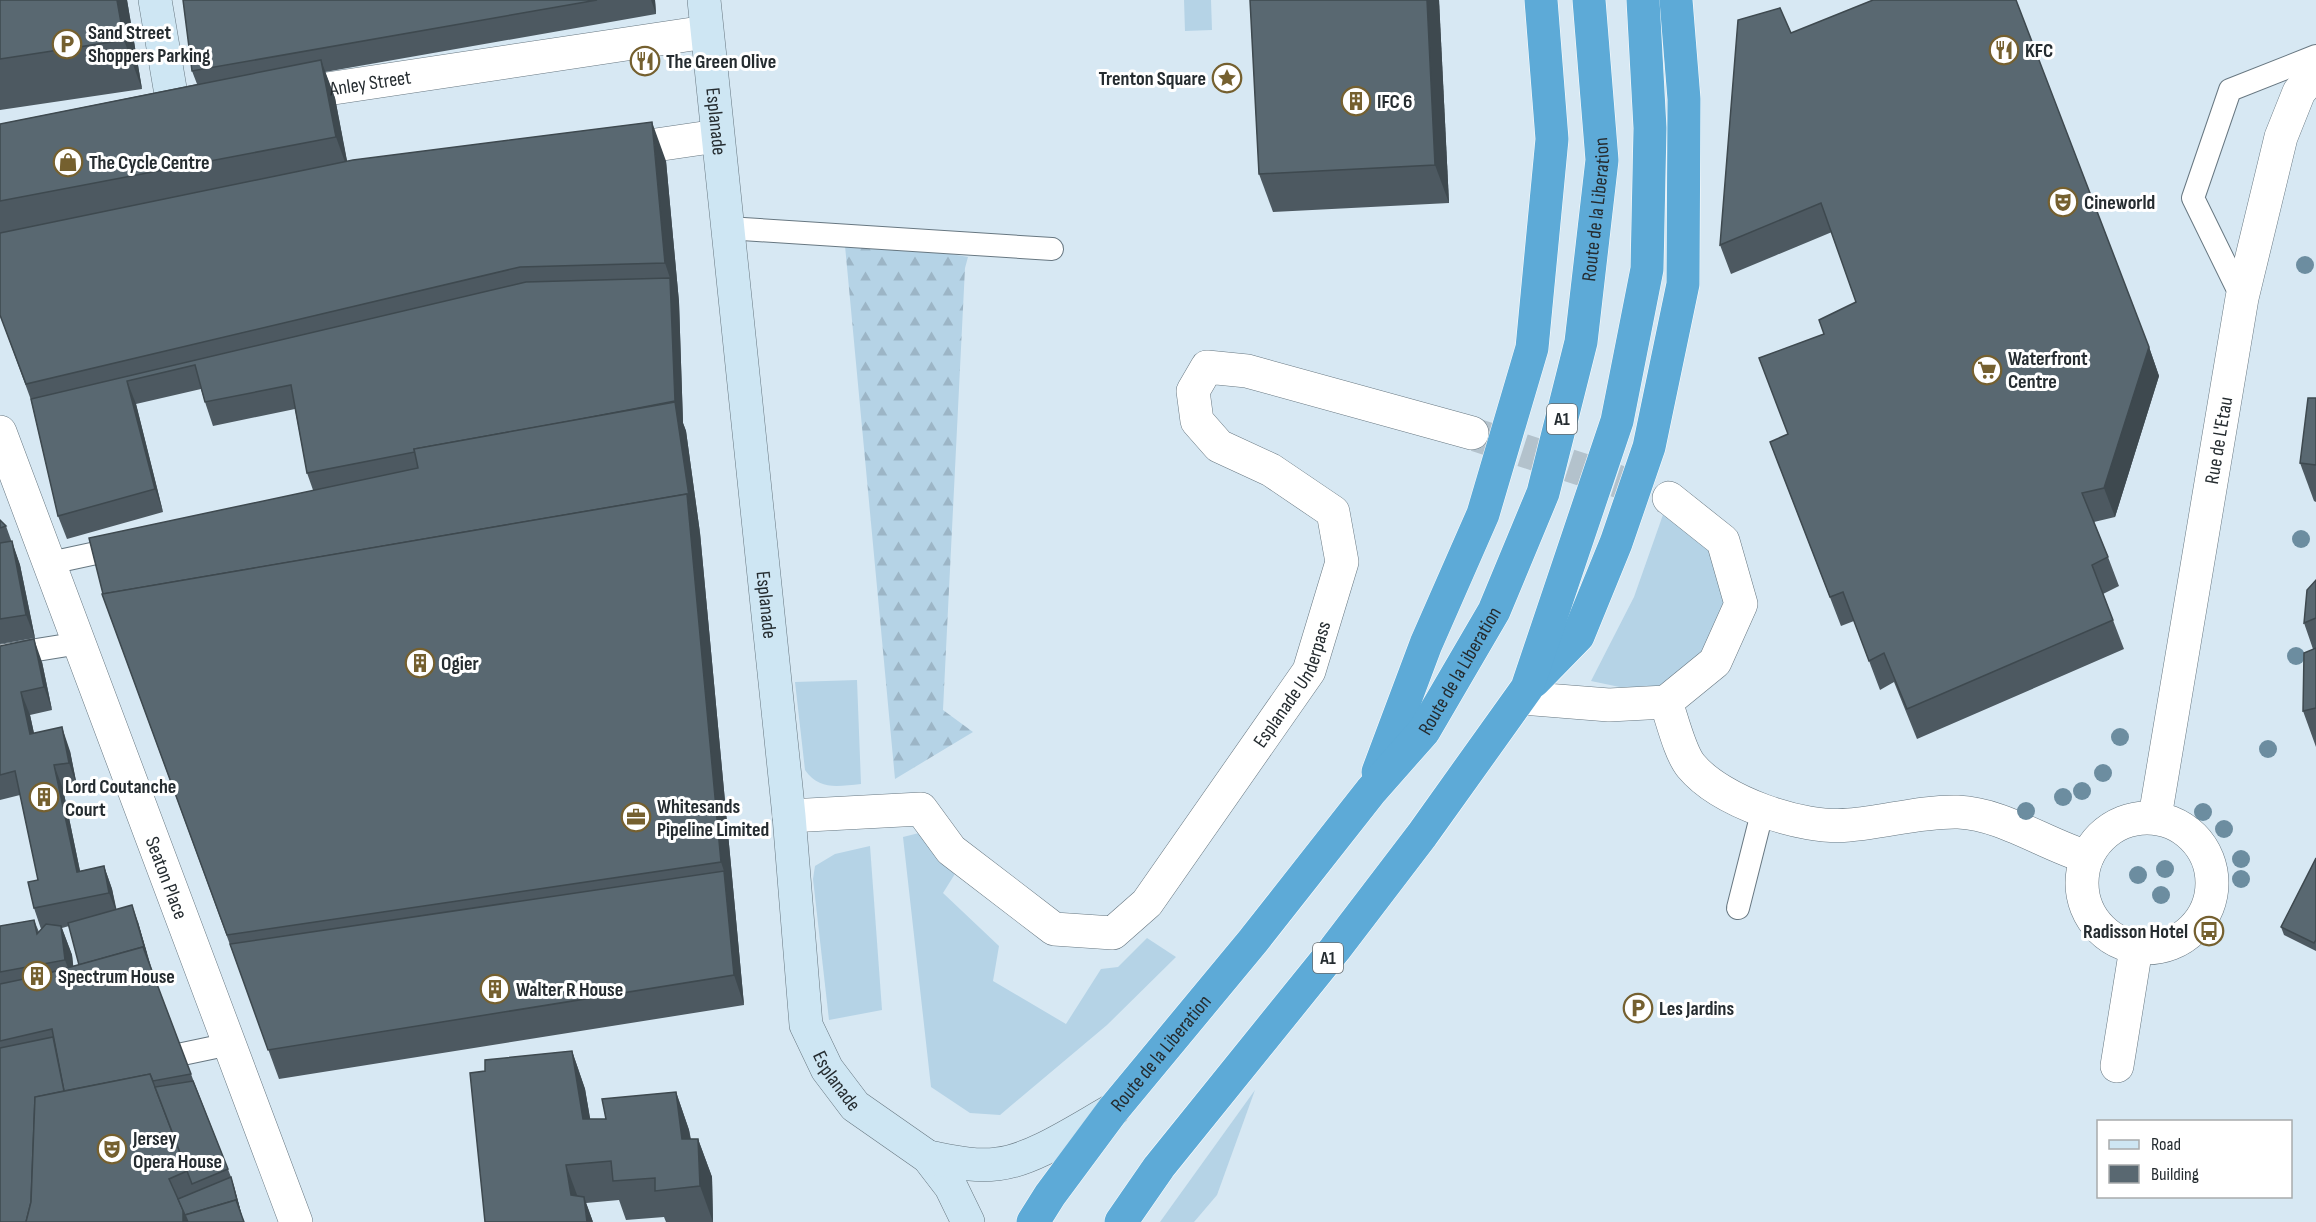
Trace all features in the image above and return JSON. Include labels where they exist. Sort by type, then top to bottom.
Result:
[{"type":"highway","name":"A1","points":[[1371,791],[1426,644],[1483,514],[1532,348],[1552,139],[1541,0]]},
{"type":"highway","name":"Route de la Liberation","points":[[1033,1222],[1050,1195],[1113,1110],[1253,941],[1371,791],[1424,731],[1494,611],[1543,493],[1581,342],[1602,160],[1589,0]]},
{"type":"highway","name":"A1","points":[[1524,693],[1617,421],[1647,269],[1650,128],[1643,0]]},
{"type":"highway","name":"A1","points":[[1122,1222],[1159,1167],[1335,949],[1422,835],[1524,693],[1578,636],[1616,543],[1649,447],[1683,284],[1684,99],[1676,0]]},
{"type":"main road","points":[[128,120],[174,112],[155,0]]},
{"type":"main road","name":"Esplanade","points":[[705,16],[789,816],[806,1025],[827,1069],[855,1106],[928,1157],[951,1187],[968,1222]]},
{"type":"main road","name":"Esplanade","points":[[928,1157],[967,1164],[998,1164],[1056,1143],[1113,1110]]},
{"type":"street","name":"Anley Street","points":[[257,99],[705,16]]},
{"type":"street","name":"Rue de L'Etau","points":[[2154,817],[2241,298],[2281,137],[2300,92],[2316,72]]},
{"type":"street","points":[[174,112],[209,106]]},
{"type":"street","points":[[586,155],[717,136]]},
{"type":"street","name":"Esplanade Underpass","points":[[789,816],[921,809],[951,850],[1054,928],[1113,933],[1147,903],[1309,670],[1342,562],[1333,512],[1271,470],[1219,446],[1197,421],[1193,391],[1207,367],[1247,371],[1472,433]]},
{"type":"street","name":"Seaton Place","points":[[0,432],[296,1222]]},
{"type":"street","points":[[1524,693],[1609,705],[1666,702],[1715,662],[1741,604],[1723,541],[1669,498]]},
{"type":"street","points":[[1666,702],[1690,764],[1716,789],[1763,809],[1820,825],[1849,825],[1902,815],[1958,812],[1987,816],[2059,848],[2086,857]]},
{"type":"street","points":[[2154,817],[2175,823],[2192,835],[2205,852],[2212,871],[2212,893],[2206,912],[2193,930],[2176,942],[2157,948],[2136,948],[2118,941],[2102,930],[2090,915],[2083,896],[2082,877],[2086,857],[2098,839],[2114,826],[2134,818],[2154,817]]},
{"type":"street","points":[[2117,1066],[2136,948]]},
{"type":"lane","points":[[2241,298],[2193,198],[2230,90],[2316,56]]},
{"type":"lane","points":[[727,228],[1052,249]]},
{"type":"lane","points":[[50,563],[142,543]]},
{"type":"lane","points":[[0,656],[80,643]]},
{"type":"lane","points":[[1738,908],[1763,809]]},
{"type":"lane","points":[[138,1063],[230,1044]]},
{"type":"green space","points":[[1184,0],[1211,0],[1212,30],[1185,31]]},
{"type":"green space","points":[[844,235],[968,257],[965,268],[943,710],[973,732],[895,779]]},
{"type":"green space","points":[[1665,509],[1713,548],[1727,589],[1722,632],[1692,671],[1662,686],[1634,690],[1591,681],[1634,597]]},
{"type":"green space","points":[[857,680],[861,784],[830,786],[823,784],[811,777],[805,770],[795,682]]},
{"type":"green space","points":[[927,831],[958,869],[943,893],[999,946],[993,981],[1066,1024],[1101,969],[1118,967],[1147,938],[1176,957],[1107,1025],[1000,1115],[970,1113],[931,1087],[903,837]]},
{"type":"green space","points":[[870,846],[882,1010],[829,1020],[813,879],[815,866],[835,854]]},
{"type":"green space","points":[[1255,1090],[1217,1195],[1194,1222],[1160,1222]]},
{"type":"building","points":[[0,0],[117,0],[124,40],[0,59]]},
{"type":"building","points":[[183,0],[597,0],[192,71]]},
{"type":"building","name":"IFC 6","points":[[1250,0],[1427,0],[1435,165],[1259,174]]},
{"type":"building","name":"Waterfront Centre","points":[[1873,0],[2016,0],[2149,347],[2104,488],[2082,493],[2108,557],[2092,565],[2113,620],[1907,709],[1884,653],[1869,661],[1843,592],[1830,597],[1770,442],[1788,434],[1759,358],[1824,334],[1819,320],[1856,302],[1821,203],[1720,245],[1738,20],[1780,8],[1791,33]]},
{"type":"building","points":[[321,60],[336,137],[0,201],[0,124]]},
{"type":"building","points":[[652,122],[665,263],[520,267],[26,384],[0,315],[0,233],[353,160]]},
{"type":"building","points":[[670,278],[675,401],[414,449],[415,452],[307,473],[291,385],[205,402],[195,365],[127,381],[155,489],[58,516],[31,399],[526,282]]},
{"type":"building","points":[[2308,398],[2316,398],[2316,465],[2300,463]]},
{"type":"building","points":[[675,402],[690,503],[687,494],[103,594],[89,538],[418,468],[414,449]]},
{"type":"building","points":[[687,494],[721,862],[227,935],[102,594]]},
{"type":"building","points":[[0,520],[6,526],[0,528]]},
{"type":"building","points":[[12,541],[26,615],[0,619],[0,543]]},
{"type":"building","points":[[2316,580],[2316,618],[2304,623],[2307,590]]},
{"type":"building","name":"Lord Coutanche Court","points":[[34,639],[44,687],[21,692],[30,734],[62,727],[69,763],[54,765],[77,872],[104,866],[109,893],[34,908],[28,882],[38,880],[15,771],[0,775],[0,646]]},
{"type":"building","points":[[2316,648],[2316,708],[2303,711],[2304,653]]},
{"type":"building","points":[[2316,858],[2316,940],[2314,943],[2281,927]]},
{"type":"building","name":"Walter R House","points":[[724,871],[734,975],[268,1050],[230,944]]},
{"type":"building","points":[[132,905],[146,953],[143,947],[79,965],[68,923]]},
{"type":"building","points":[[34,920],[37,934],[46,924],[61,926],[65,960],[0,972],[0,926]]},
{"type":"building","points":[[143,947],[191,1074],[153,1081],[150,1074],[64,1091],[52,1029],[0,1041],[0,984]]},
{"type":"building","points":[[53,1037],[64,1091],[35,1097],[31,1202],[26,1222],[0,1222],[0,1048]]},
{"type":"building","points":[[572,1051],[583,1119],[606,1119],[602,1099],[676,1092],[682,1139],[698,1139],[700,1186],[655,1191],[655,1178],[613,1181],[611,1161],[566,1165],[571,1195],[584,1197],[587,1222],[485,1222],[470,1073],[485,1071],[485,1060]]},
{"type":"building","name":"Jersey Opera House","points":[[150,1074],[187,1171],[169,1179],[183,1210],[183,1222],[26,1222],[31,1202],[35,1097]]},
{"type":"building","points":[[193,1081],[228,1169],[192,1184],[155,1087]]},
{"type":"building","points":[[231,1177],[239,1208],[236,1200],[185,1215],[178,1199]]},
{"type":"building","points":[[236,1200],[244,1222],[188,1222],[185,1215]]},
{"type":"tunnel","points":[[1476,435],[1669,498]]},
{"type":"place","name":"Sand Street Shoppers Parking","points":[[67,44]]},
{"type":"place","name":"KFC","points":[[2004,50]]},
{"type":"place","name":"The Green Olive","points":[[645,61]]},
{"type":"place","name":"Trenton Square","points":[[1227,78]]},
{"type":"place","name":"IFC 6","points":[[1356,101]]},
{"type":"place","name":"The Cycle Centre","points":[[68,162]]},
{"type":"place","name":"Cineworld","points":[[2063,202]]},
{"type":"place","name":"Waterfront Centre","points":[[1987,370]]},
{"type":"place","name":"Ogier","points":[[420,663]]},
{"type":"place","name":"Lord Coutanche Court","points":[[44,797]]},
{"type":"place","name":"Whitesands Pipeline Limited","points":[[636,817]]},
{"type":"place","name":"Radisson Hotel","points":[[2209,931]]},
{"type":"place","name":"Spectrum House","points":[[37,976]]},
{"type":"place","name":"Walter R House","points":[[495,989]]},
{"type":"place","name":"Les Jardins","points":[[1638,1008]]},
{"type":"place","name":"Jersey Opera House","points":[[112,1149]]}]
